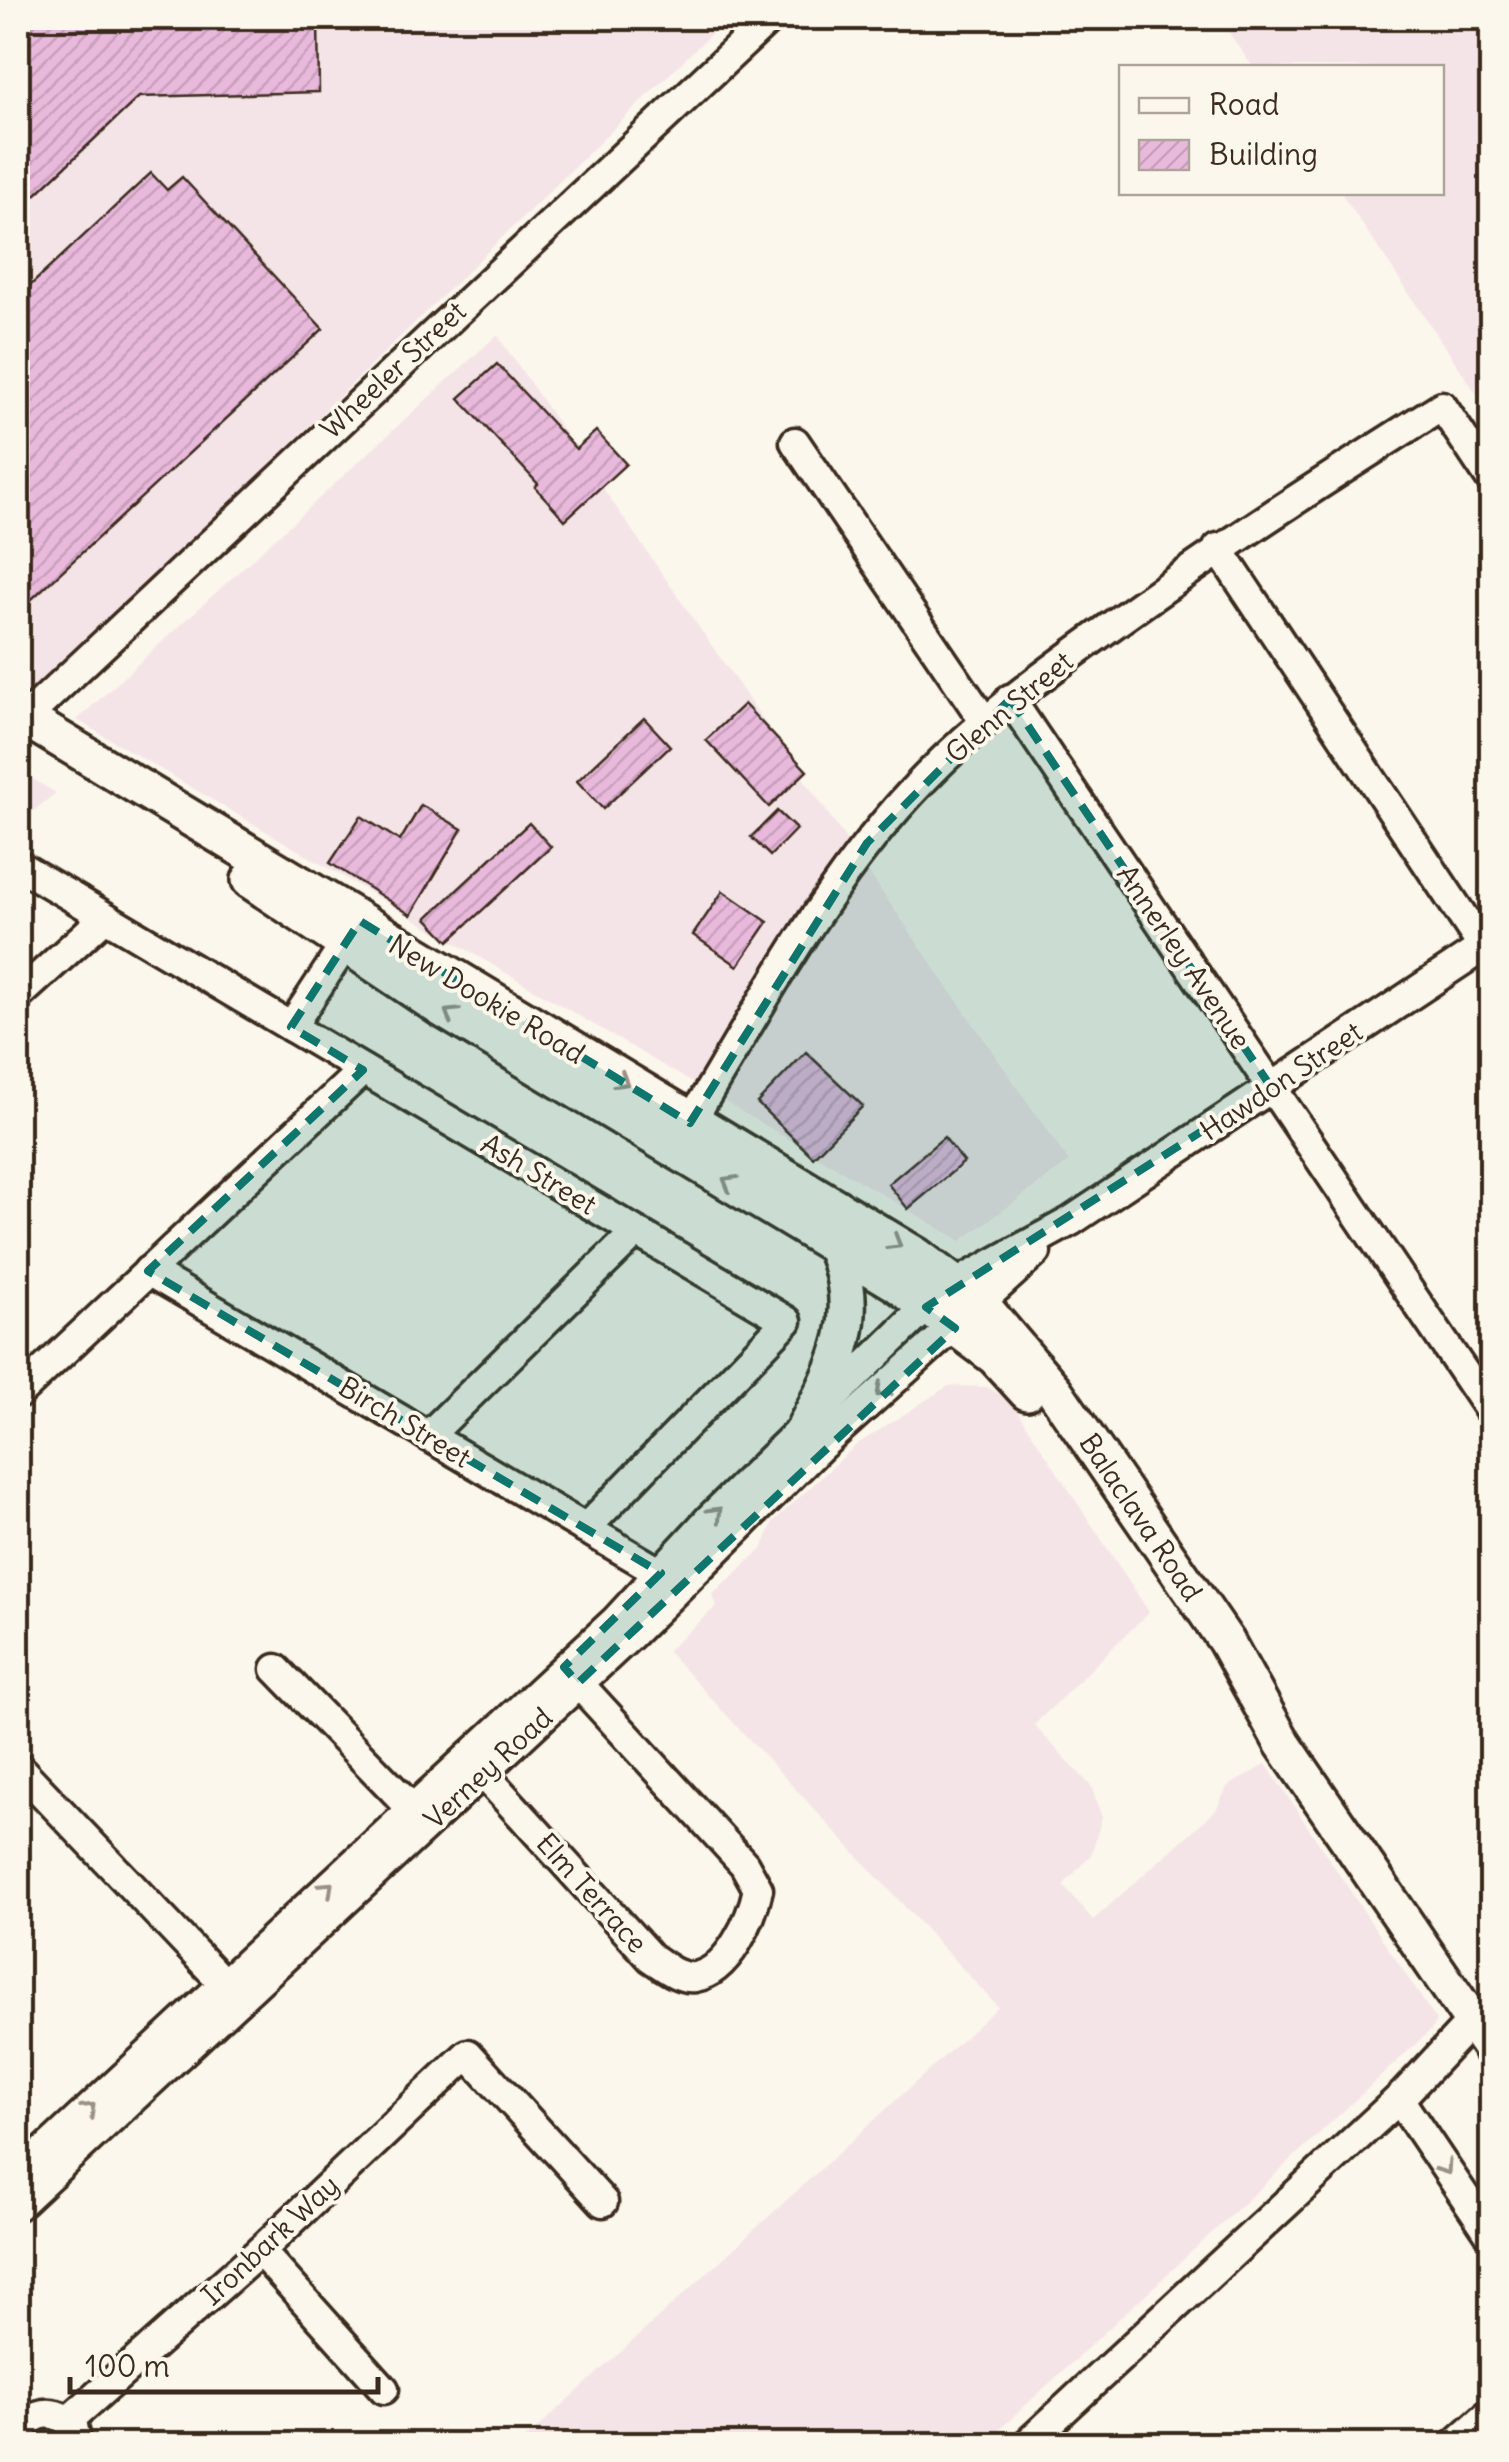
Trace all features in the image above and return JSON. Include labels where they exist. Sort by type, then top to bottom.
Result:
[{"type":"main road","name":"New Dookie Road","points":[[19,723],[352,934],[584,1097],[834,1245],[954,1306]]},
{"type":"main road","name":"New Dookie Road","points":[[352,934],[690,1123],[917,1256],[954,1306]]},
{"type":"main road","points":[[806,1425],[832,1372],[849,1317],[847,1282],[834,1245]]},
{"type":"main road","name":"Balaclava Road","points":[[954,1306],[1016,1376],[1213,1662],[1283,1744],[1486,2032]]},
{"type":"street","name":"Wheeler Street","points":[[19,723],[770,18]]},
{"type":"street","name":"Glenn Street","points":[[690,1123],[810,924],[867,843],[924,778],[1010,700],[1218,548],[1442,406],[1492,481]]},
{"type":"street","points":[[795,442],[985,722]]},
{"type":"street","points":[[1218,548],[1487,944]]},
{"type":"street","name":"Annerley Avenue","points":[[1010,700],[1492,1414]]},
{"type":"street","name":"Ash Street","points":[[18,865],[787,1322],[585,1529]]},
{"type":"street","points":[[18,996],[105,917]]},
{"type":"street","points":[[290,1027],[352,934]]},
{"type":"street","name":"Hawdon Street","points":[[954,1306],[1071,1221],[1487,944]]},
{"type":"street","points":[[18,1394],[363,1070]]},
{"type":"street","points":[[428,1436],[636,1232]]},
{"type":"street","name":"Birch Street","points":[[148,1272],[661,1574]]},
{"type":"street","name":"Verney Road","points":[[571,1675],[710,1518],[806,1425],[954,1306]]},
{"type":"street","name":"Verney Road","points":[[20,2189],[821,1446],[954,1306]]},
{"type":"street","points":[[276,1668],[420,1817]]},
{"type":"street","name":"Elm Terrace","points":[[476,1764],[651,1958],[676,1974],[694,1977],[713,1968],[752,1914],[758,1889],[744,1864],[571,1675]]},
{"type":"street","points":[[18,1767],[231,1991]]},
{"type":"street","points":[[1027,2444],[1402,2096],[1486,2032]]},
{"type":"street","name":"Ironbark Way","points":[[72,2433],[468,2054],[603,2202]]},
{"type":"street","points":[[1402,2096],[1492,2237]]},
{"type":"street","points":[[260,2251],[384,2388]]},
{"type":"street","points":[[1455,2444],[1492,2411]]},
{"type":"street","points":[[22,2424],[50,2412],[72,2433]]},
{"type":"highlighted area","points":[[1010,699],[1271,1087],[926,1307],[955,1328],[578,1683],[564,1667],[661,1573],[148,1271],[363,1070],[291,1027],[360,921],[690,1123],[867,843]]},
{"type":"shaded area","points":[[18,18],[727,18],[18,710]]},
{"type":"shaded area","points":[[1218,18],[1491,18],[1491,415],[1342,195],[1444,195],[1444,65],[1252,65]]},
{"type":"shaded area","points":[[497,335],[1069,1162],[961,1241],[77,720]]},
{"type":"shaded area","points":[[18,770],[56,793],[18,823]]},
{"type":"shaded area","points":[[948,1386],[987,1387],[1010,1400],[1149,1612],[1034,1725],[1091,1786],[1102,1818],[1091,1855],[1063,1885],[1093,1920],[1216,1810],[1227,1787],[1266,1764],[1436,2020],[1433,2028],[984,2444],[520,2444],[998,2007],[667,1651],[717,1606],[712,1595],[762,1549],[773,1522],[856,1445]]},
{"type":"building","points":[[18,18],[318,18],[319,92],[139,97],[18,211]]},
{"type":"building","points":[[151,173],[167,190],[182,177],[323,329],[18,612],[18,297]]},
{"type":"building","points":[[497,364],[576,449],[596,431],[626,464],[565,520],[535,487],[538,484],[459,398]]},
{"type":"building","points":[[744,704],[807,771],[769,807],[706,740]]},
{"type":"building","points":[[644,718],[670,746],[603,809],[577,781]]},
{"type":"building","points":[[421,805],[462,829],[411,915],[330,863],[361,816],[400,841]]},
{"type":"building","points":[[777,811],[796,829],[770,856],[751,837]]},
{"type":"building","points":[[529,823],[551,847],[449,941],[427,918]]},
{"type":"building","points":[[723,891],[768,922],[738,966],[693,935]]},
{"type":"building","points":[[806,1052],[863,1106],[813,1157],[757,1103]]},
{"type":"building","points":[[944,1137],[964,1162],[908,1209],[888,1184]]}]
